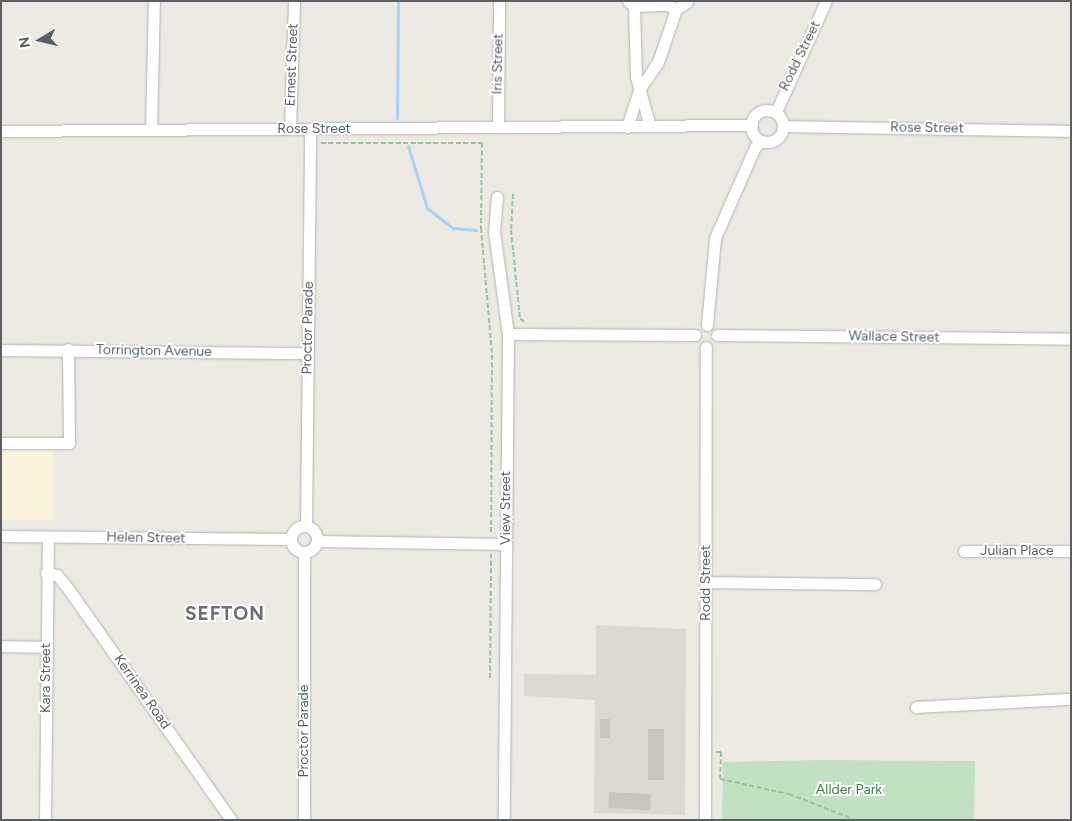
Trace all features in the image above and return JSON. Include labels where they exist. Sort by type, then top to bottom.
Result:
[{"type":"street","points":[[150,130],[154,1]]},
{"type":"street","name":"Ernest Street","points":[[290,129],[294,1]]},
{"type":"street","name":"Iris Street","points":[[498,127],[499,1]]},
{"type":"street","name":"Rodd Street","points":[[776,112],[826,1]]},
{"type":"street","points":[[627,127],[639,90],[658,62],[676,9],[687,2]]},
{"type":"street","points":[[650,126],[639,90],[633,56],[631,3],[667,5],[676,9]]},
{"type":"street","points":[[707,325],[715,238],[755,147],[761,141],[776,140],[783,126],[776,112],[761,111],[752,125],[754,135],[761,141]]},
{"type":"street","name":"Rose Street","points":[[1,131],[752,125]]},
{"type":"street","name":"Rose Street","points":[[783,126],[1071,131]]},
{"type":"street","name":"Proctor Parade","points":[[306,526],[310,129]]},
{"type":"street","name":"View Street","points":[[497,197],[494,231],[508,334],[504,820]]},
{"type":"street","points":[[707,325],[713,327],[717,335],[715,343],[706,347],[698,343],[695,335],[700,327],[707,325]]},
{"type":"street","points":[[508,334],[695,335]]},
{"type":"street","name":"Wallace Street","points":[[717,335],[1071,339]]},
{"type":"street","name":"Rodd Street","points":[[705,820],[706,347]]},
{"type":"street","points":[[1,443],[69,443],[68,349]]},
{"type":"street","name":"Torrington Avenue","points":[[1,350],[68,349],[307,353]]},
{"type":"street","points":[[306,526],[314,530],[317,541],[312,550],[304,552],[296,549],[291,539],[295,530],[306,526]]},
{"type":"street","name":"Helen Street","points":[[1,536],[291,539]]},
{"type":"street","name":"Kara Street","points":[[45,820],[46,573],[48,536]]},
{"type":"street","points":[[317,541],[506,544]]},
{"type":"street","name":"Julian Place","points":[[964,551],[1071,551]]},
{"type":"street","name":"Proctor Parade","points":[[304,552],[304,820]]},
{"type":"street","name":"Kerrinea Road","points":[[46,573],[57,575],[69,590],[231,820]]},
{"type":"street","points":[[706,582],[875,584]]},
{"type":"street","points":[[1,646],[46,647]]},
{"type":"street","points":[[916,707],[1071,699]]},
{"type":"path","points":[[319,143],[482,143],[481,228],[492,356],[490,678]]},
{"type":"path","points":[[513,194],[511,230],[520,318],[531,324]]},
{"type":"path","points":[[706,752],[720,752],[720,779],[789,794],[855,820]]},
{"type":"shaded area","points":[[1,449],[53,449],[53,520],[1,520]]},
{"type":"shaded area","points":[[596,625],[686,629],[685,815],[594,813],[595,700],[524,696],[524,674],[596,675]]},
{"type":"green space","name":"Allder Park","points":[[821,760],[975,761],[974,820],[722,820],[723,762]]},
{"type":"building","points":[[600,719],[610,719],[610,738],[600,738]]},
{"type":"building","points":[[648,729],[664,729],[664,780],[648,780]]},
{"type":"building","points":[[609,792],[651,794],[650,810],[608,808]]},
{"type":"waterway","points":[[397,118],[398,1]]},
{"type":"waterway","points":[[408,146],[427,208],[453,228],[476,230]]},
{"type":"district","name":"SEFTON","points":[[225,614]]}]
